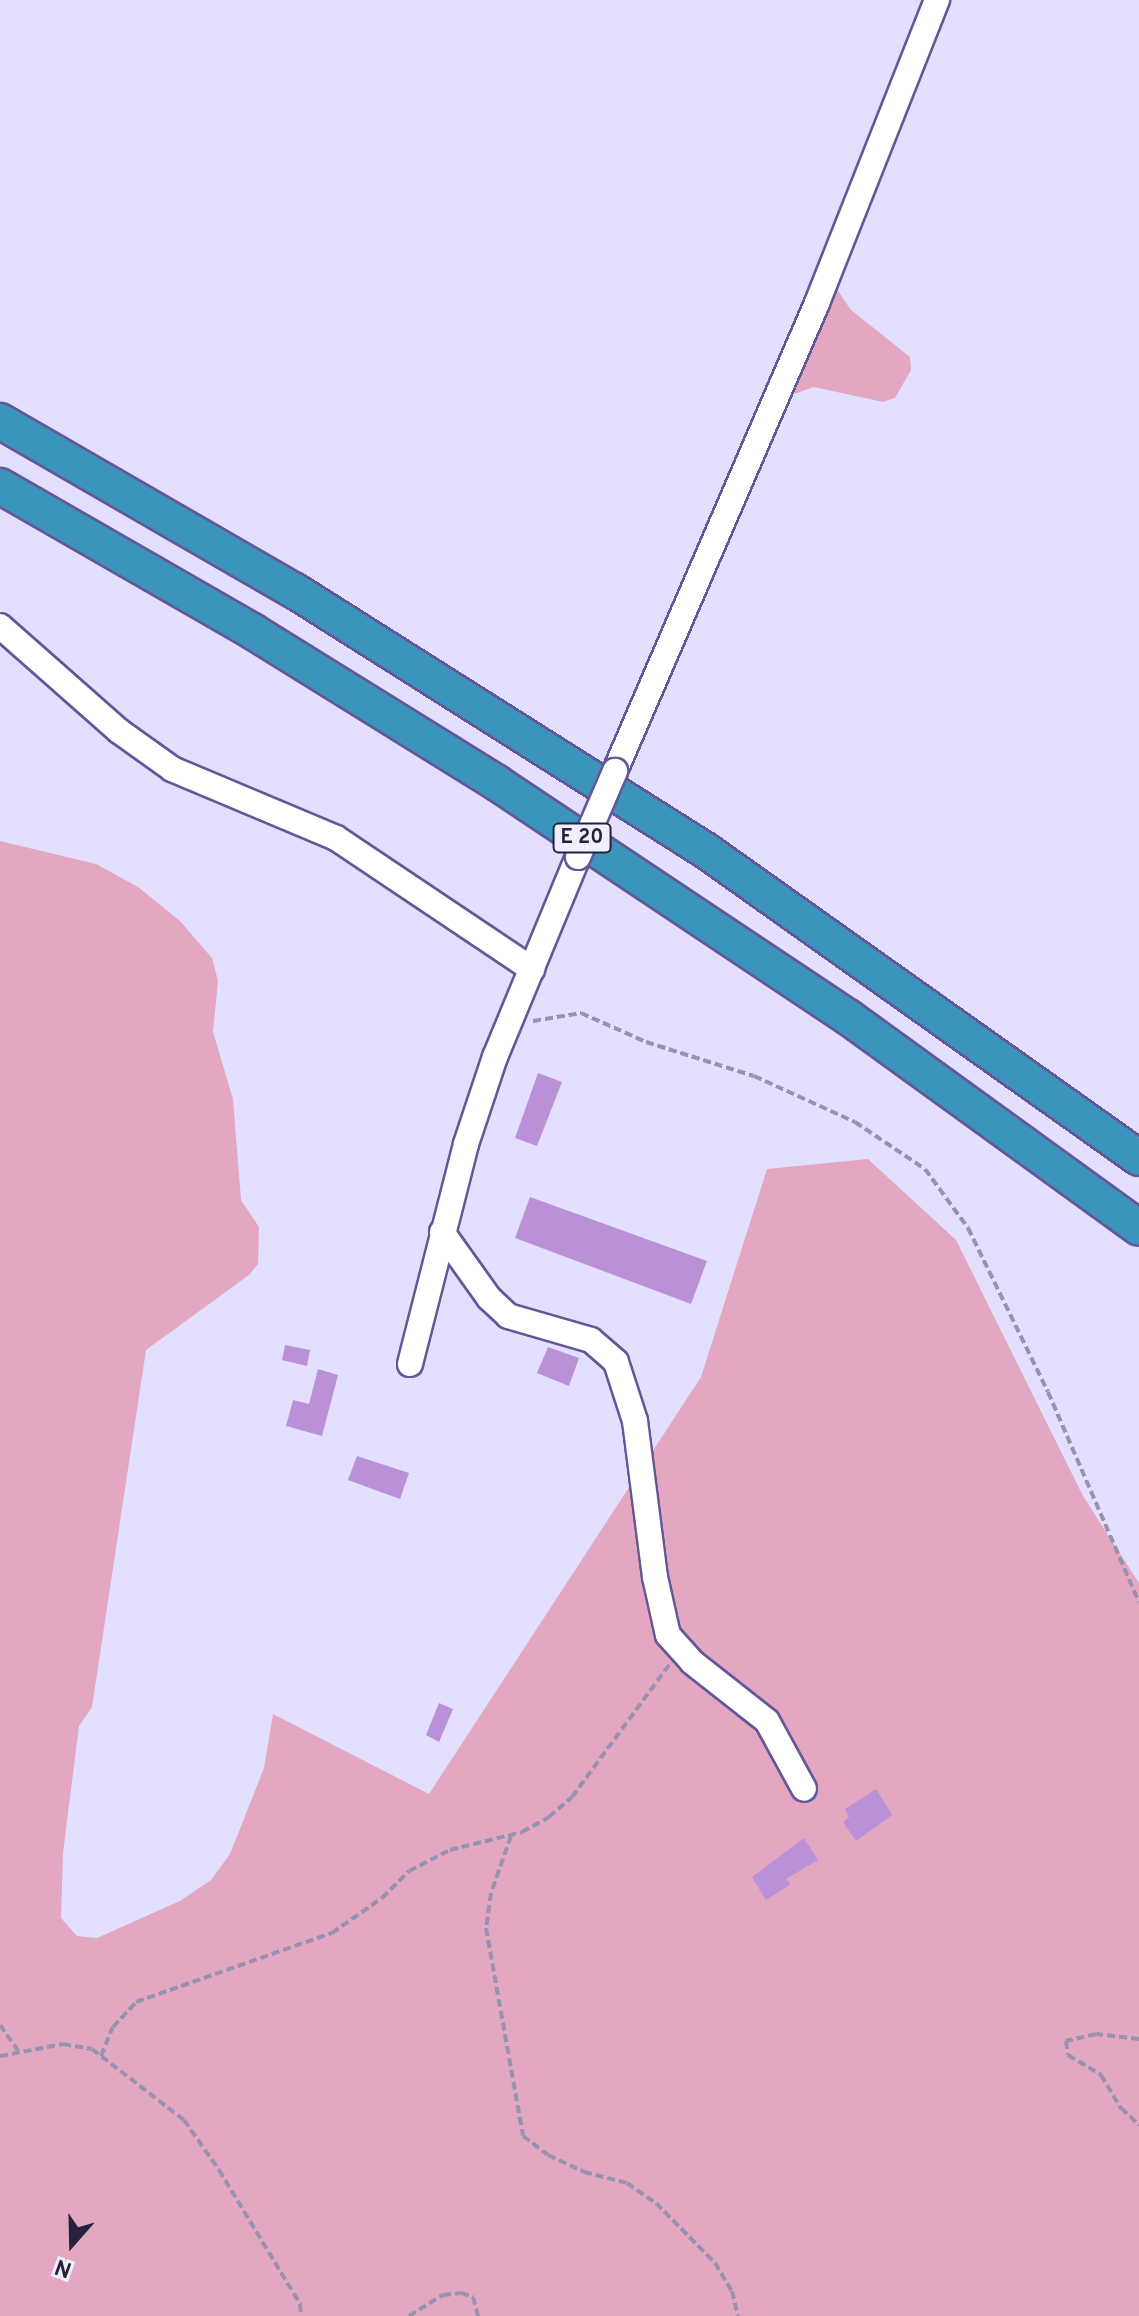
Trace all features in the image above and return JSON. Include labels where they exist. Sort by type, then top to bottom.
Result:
[{"type":"highway","name":"E 20","points":[[0,421],[295,591],[574,765],[705,850],[1139,1158]]},
{"type":"highway","name":"E 20","points":[[0,486],[264,639],[510,791],[848,1017],[1139,1228]]},
{"type":"street","points":[[410,1364],[466,1144],[503,1037],[817,303],[937,0]]},
{"type":"street","points":[[0,626],[119,731],[172,769],[336,838],[532,969]]},
{"type":"street","points":[[442,1232],[489,1298],[508,1316],[591,1340],[616,1362],[635,1421],[660,1610],[679,1650],[767,1721],[804,1789]]},
{"type":"path","points":[[503,1037],[537,1019],[581,1013],[646,1042],[754,1076],[826,1108],[925,1169],[968,1228],[1048,1392],[1139,1602]]},
{"type":"path","points":[[101,2056],[113,2027],[136,2002],[332,1933],[382,1898],[409,1871],[450,1850],[511,1835],[549,1817],[572,1797],[679,1650]]},
{"type":"path","points":[[511,1835],[491,1893],[486,1928],[491,1980],[523,2136],[548,2155],[584,2172],[627,2183],[656,2203],[715,2263],[732,2291],[738,2316]]},
{"type":"path","points":[[0,2025],[18,2051]]},
{"type":"path","points":[[1139,2039],[1096,2034],[1066,2041],[1068,2055],[1101,2075],[1121,2108],[1139,2125]]},
{"type":"path","points":[[0,2056],[63,2044],[101,2056],[184,2120],[219,2170],[300,2304],[301,2316]]},
{"type":"path","points":[[409,2316],[443,2295],[461,2293],[473,2297],[478,2316]]},
{"type":"shaded area","points":[[834,285],[851,310],[910,357],[911,370],[895,398],[883,402],[814,387],[794,394]]},
{"type":"shaded area","points":[[0,841],[96,864],[138,887],[180,921],[212,958],[218,981],[213,1032],[233,1099],[241,1200],[259,1227],[258,1264],[249,1275],[146,1350],[92,1707],[79,1726],[63,1853],[61,1918],[77,1936],[97,1938],[180,1901],[211,1880],[230,1854],[264,1768],[273,1714],[429,1794],[701,1377],[767,1169],[868,1159],[956,1240],[1083,1496],[1139,1583],[1139,2316],[0,2316]]},
{"type":"building","points":[[538,1073],[562,1082],[537,1146],[515,1138]]},
{"type":"building","points":[[530,1197],[707,1261],[691,1304],[515,1238]]},
{"type":"building","points":[[285,1345],[310,1350],[307,1366],[282,1360]]},
{"type":"building","points":[[548,1347],[579,1358],[569,1386],[537,1373]]},
{"type":"building","points":[[318,1369],[338,1375],[322,1436],[286,1426],[293,1400],[309,1404]]},
{"type":"building","points":[[357,1456],[409,1473],[400,1499],[348,1480]]},
{"type":"building","points":[[439,1703],[453,1709],[439,1742],[426,1735]]},
{"type":"building","points":[[876,1789],[892,1815],[856,1841],[843,1822],[849,1817],[845,1809]]},
{"type":"building","points":[[804,1838],[818,1860],[786,1879],[791,1884],[766,1900],[752,1877]]}]
